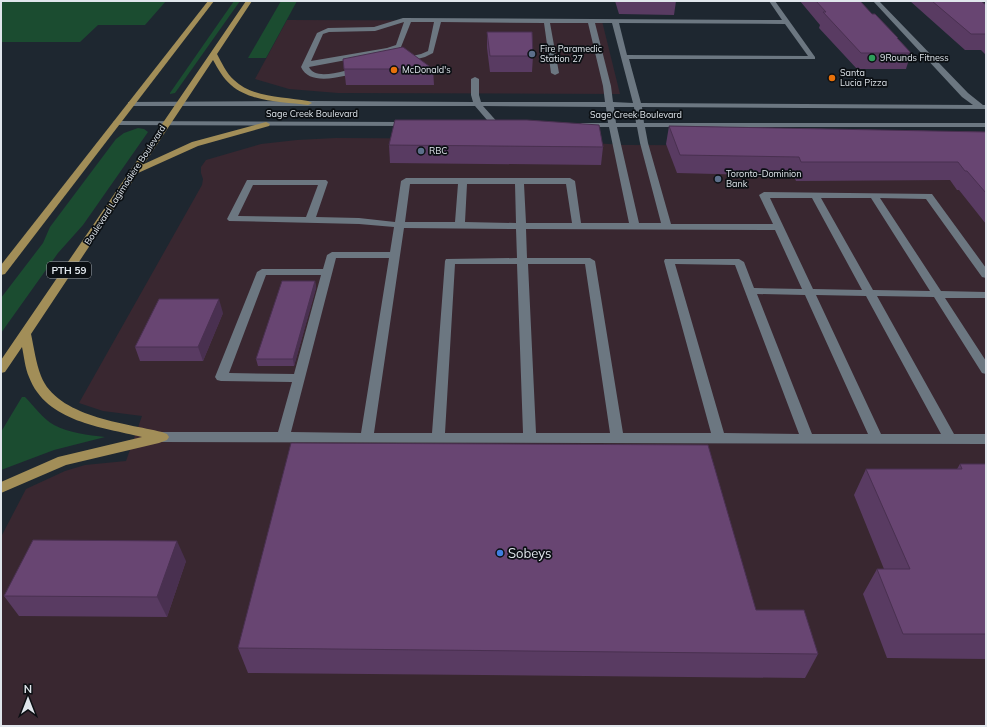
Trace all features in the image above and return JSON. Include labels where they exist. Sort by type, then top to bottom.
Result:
[{"type":"main road","points":[[1,272],[211,1]]},
{"type":"main road","name":"Boulevard Lagimodière Boulevard","points":[[1,369],[136,171],[166,123],[249,1]]},
{"type":"main road","points":[[213,54],[235,86],[259,95],[308,103]]},
{"type":"main road","points":[[136,171],[196,144],[266,124]]},
{"type":"main road","points":[[25,334],[35,377],[44,391],[62,408],[83,418],[162,437]]},
{"type":"main road","points":[[1,488],[63,461],[162,437]]},
{"type":"street","points":[[624,57],[813,58],[772,1]]},
{"type":"street","points":[[876,1],[965,95],[984,109]]},
{"type":"street","points":[[366,68],[316,77],[307,72],[306,67],[320,33],[328,30],[375,29],[403,20],[787,22]]},
{"type":"street","points":[[307,64],[389,50],[399,46],[408,20]]},
{"type":"street","points":[[396,62],[423,56],[431,52],[438,20]]},
{"type":"street","points":[[547,21],[555,73]]},
{"type":"street","points":[[591,21],[610,104],[615,142],[635,226]]},
{"type":"street","points":[[615,21],[637,104],[644,143],[667,226]]},
{"type":"street","points":[[475,79],[473,94],[477,104],[500,125],[480,124]]},
{"type":"street","name":"Sage Creek Boulevard","points":[[131,104],[637,104],[984,109]]},
{"type":"street","name":"Sage Creek Boulevard","points":[[117,123],[417,124]]},
{"type":"street","name":"Sage Creek Boulevard","points":[[574,125],[986,125]]},
{"type":"street","points":[[366,438],[406,181],[570,181],[577,226]]},
{"type":"street","points":[[460,225],[463,181]]},
{"type":"street","points":[[519,181],[530,438]]},
{"type":"street","points":[[310,220],[323,182],[250,182],[232,219],[359,221],[399,225],[779,227]]},
{"type":"street","points":[[876,438],[764,195],[929,196],[986,275]]},
{"type":"street","points":[[815,195],[950,439]]},
{"type":"street","points":[[874,196],[986,370]]},
{"type":"street","points":[[283,438],[332,255],[394,255]]},
{"type":"street","points":[[438,438],[450,261],[590,261],[617,438]]},
{"type":"street","points":[[719,438],[669,261],[739,262],[807,438]]},
{"type":"street","points":[[298,378],[221,377],[262,272],[327,272]]},
{"type":"street","points":[[751,291],[986,295]]},
{"type":"street","points":[[162,437],[986,439]]},
{"type":"shaded area","points":[[287,20],[602,21],[620,94],[338,93],[289,89],[255,79]]},
{"type":"shaded area","points":[[336,138],[533,139],[624,145],[972,146],[986,155],[986,726],[1,726],[1,537],[26,489],[65,471],[85,465],[126,461],[142,416],[103,411],[79,403],[202,185],[203,179],[201,167],[206,160],[261,144]]},
{"type":"green space","points":[[1,1],[166,1],[145,25],[98,25],[80,42],[1,42]]},
{"type":"green space","points":[[234,1],[240,1],[175,93],[170,94],[170,93]]},
{"type":"green space","points":[[281,1],[297,1],[266,58],[248,58]]},
{"type":"green space","points":[[138,128],[144,129],[148,132],[83,225],[58,253],[1,333],[1,298],[43,243],[50,227],[116,139],[124,133]]},
{"type":"green space","points":[[22,397],[25,397],[42,415],[60,428],[72,432],[105,437],[54,450],[1,470],[1,432]]},
{"type":"building","points":[[816,1],[860,1],[872,14],[875,14],[911,53],[861,53],[823,12],[826,12]]},
{"type":"building","points":[[932,1],[981,1],[986,5],[986,34],[971,34]]},
{"type":"building","points":[[487,32],[532,32],[533,56],[490,56]]},
{"type":"building","points":[[403,47],[433,69],[344,69],[343,59]]},
{"type":"building","points":[[395,120],[527,120],[599,125],[603,147],[389,145]]},
{"type":"building","points":[[669,126],[986,132],[986,193],[958,162],[801,162],[799,157],[680,155]]},
{"type":"building","points":[[282,281],[315,281],[293,359],[256,359]]},
{"type":"building","points":[[159,299],[219,299],[198,347],[135,347]]},
{"type":"building","name":"Sobeys","points":[[291,443],[708,445],[756,610],[804,610],[818,654],[238,648]]},
{"type":"building","points":[[960,464],[986,464],[986,634],[903,634],[877,569],[910,569],[866,469],[962,469]]},
{"type":"building","points":[[33,540],[177,541],[157,597],[4,596]]},
{"type":"place","name":"Fire Paramedic Station 27","points":[[532,54]]},
{"type":"place","name":"9Rounds Fitness","points":[[872,58]]},
{"type":"place","name":"McDonald's","points":[[394,70]]},
{"type":"place","name":"Santa Lucia Pizza","points":[[832,78]]},
{"type":"place","name":"RBC","points":[[421,151]]},
{"type":"place","name":"Toronto-Dominion Bank","points":[[718,179]]},
{"type":"place","name":"Sobeys","points":[[500,553]]}]
